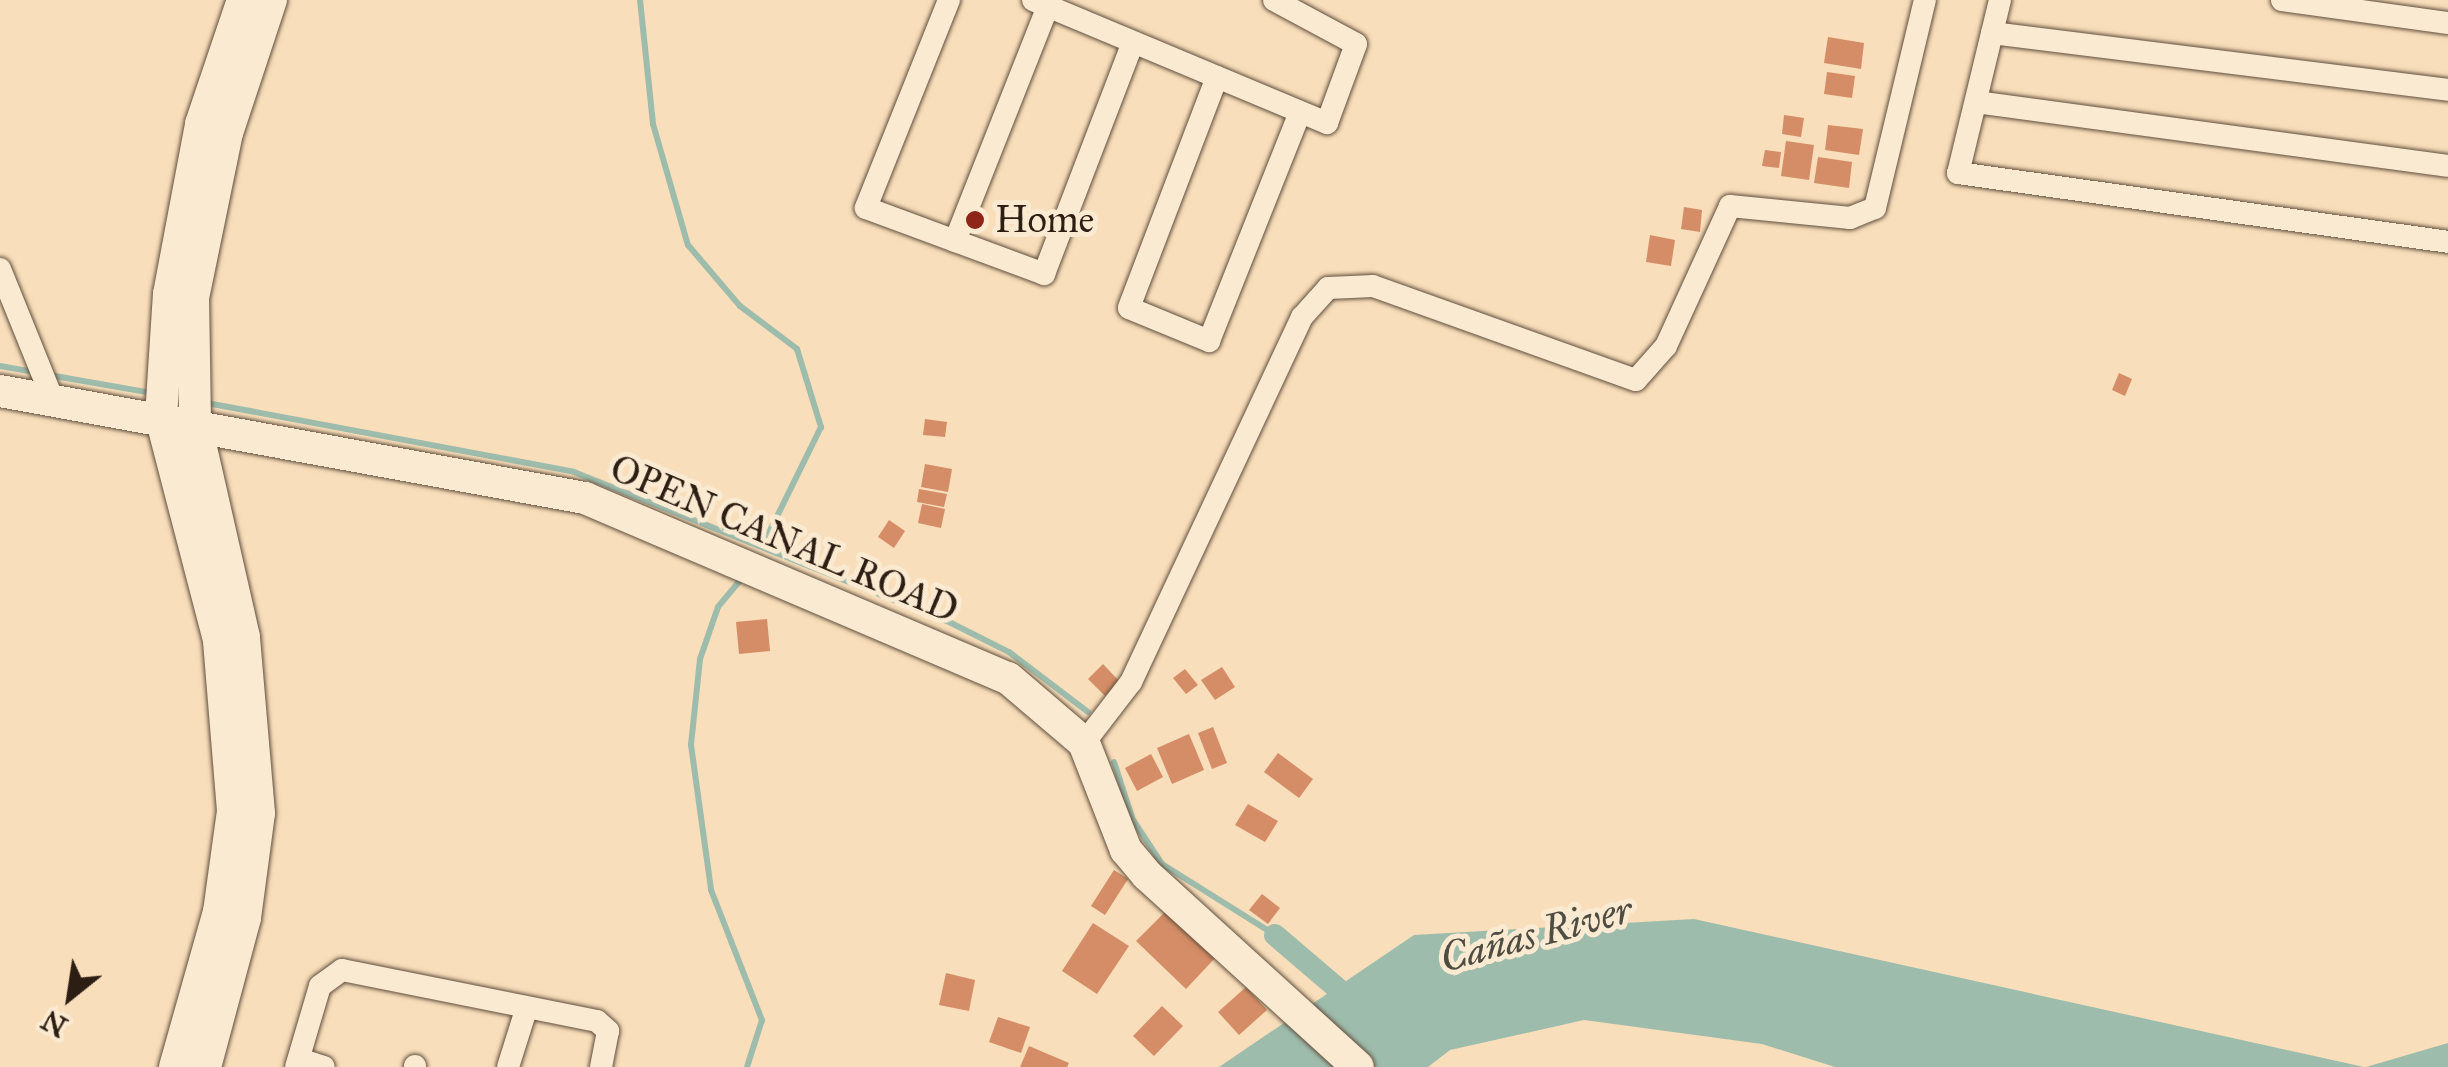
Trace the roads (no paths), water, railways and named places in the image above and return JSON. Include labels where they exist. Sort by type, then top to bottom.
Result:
[{"type":"main road","points":[[176,1067],[220,912],[233,811],[219,640],[162,417],[179,217],[243,0]]},
{"type":"main road","points":[[205,1067],[245,918],[259,795],[244,637],[195,422],[194,298],[204,224],[271,0]]},
{"type":"main road","name":"OPEN CANAL ROAD","points":[[0,391],[195,422],[607,504],[1008,678],[1084,743],[1126,850],[1255,982],[1358,1067]]},
{"type":"street","points":[[949,0],[866,208],[1044,274],[1133,42]]},
{"type":"street","points":[[955,241],[1041,3],[1327,123],[1356,44],[1343,29],[1274,0]]},
{"type":"street","points":[[1084,743],[1131,682],[1302,317],[1328,288],[1373,286],[1636,380],[1666,346],[1730,206],[1850,218],[1875,208],[1925,0]]},
{"type":"street","points":[[2000,0],[1958,174],[2448,242]]},
{"type":"street","points":[[2282,0],[2448,22]]},
{"type":"street","points":[[1992,33],[2448,90]]},
{"type":"street","points":[[1217,77],[1128,308],[1208,340],[1300,112]]},
{"type":"street","points":[[1976,102],[2448,166]]},
{"type":"street","points":[[0,269],[52,398]]},
{"type":"street","points":[[324,1067],[297,1063],[328,973],[596,1022],[608,1031],[601,1067]]},
{"type":"street","points":[[508,1067],[526,1010]]},
{"type":"water","name":"Cañas River","points":[[1694,919],[2364,1067],[1835,1067],[1762,1044],[1584,1020],[1450,1050],[1428,1067],[1219,1067],[1414,935]]},
{"type":"water","points":[[2448,1043],[2448,1067],[2366,1067]]},
{"type":"waterway","points":[[640,0],[653,124],[688,245],[740,306],[797,349],[821,427],[763,545]]},
{"type":"waterway","points":[[0,366],[28,371]]},
{"type":"waterway","points":[[49,375],[146,392]]},
{"type":"waterway","points":[[207,403],[574,472],[951,623],[1009,652],[1088,712]]},
{"type":"waterway","points":[[743,577],[718,607],[700,659],[691,745],[711,890],[762,1020],[747,1067]]},
{"type":"waterway","points":[[1114,762],[1133,820],[1162,864],[1275,935]]},
{"type":"waterway","points":[[1275,935],[1358,1006]]},
{"type":"place","name":"Home","points":[[975,220]]}]
